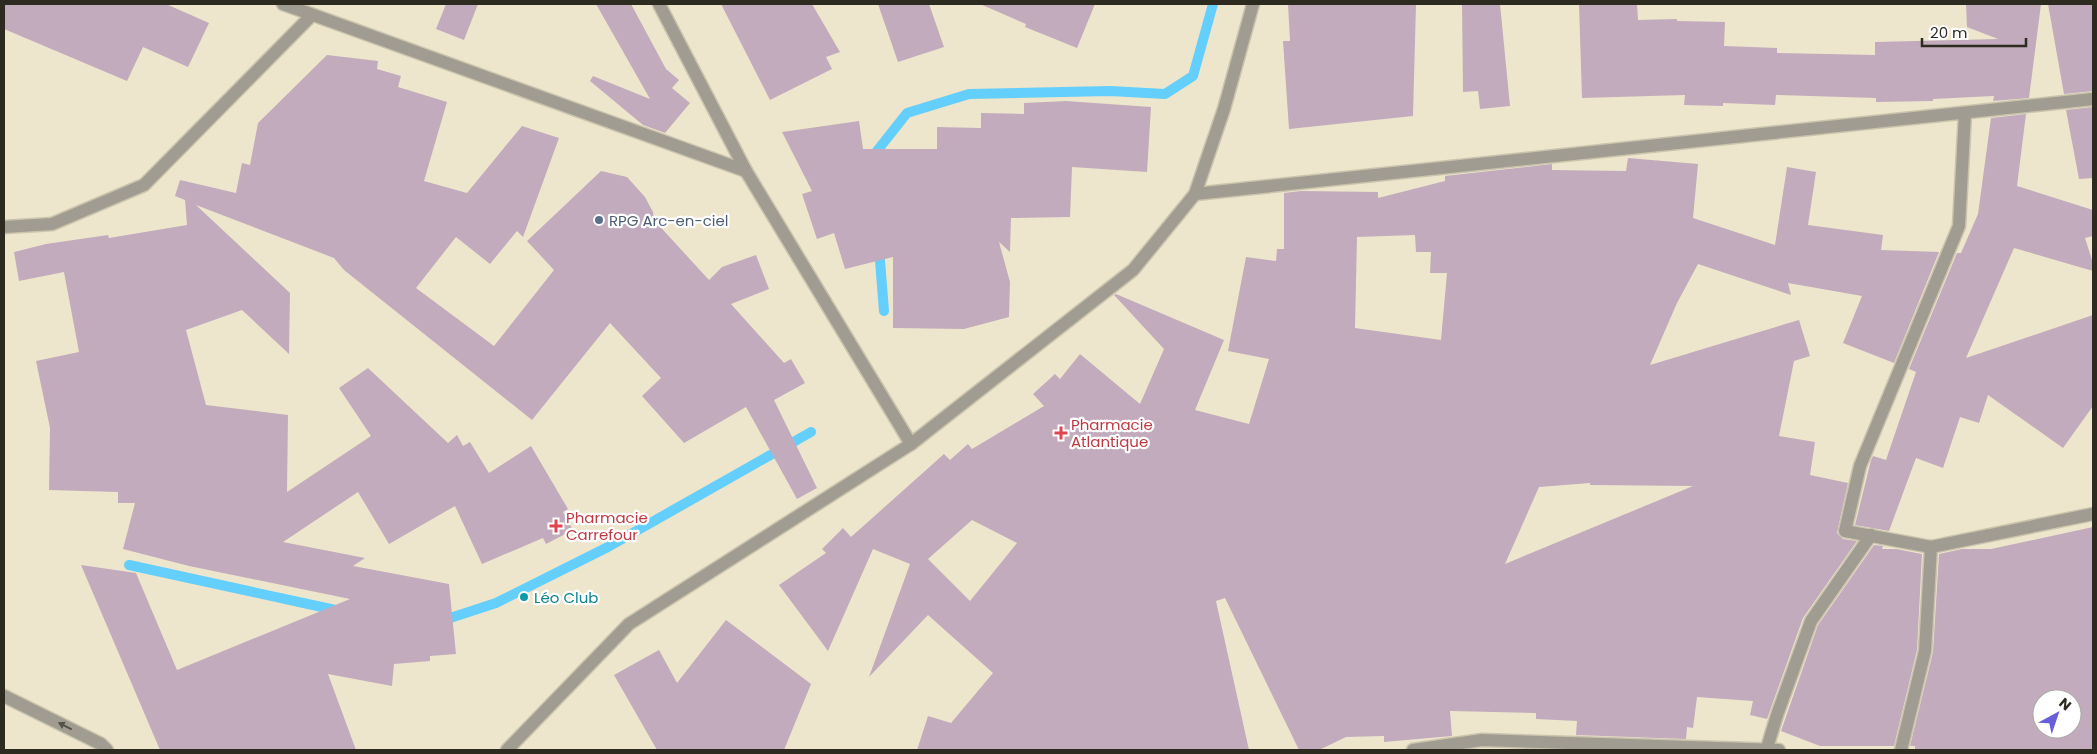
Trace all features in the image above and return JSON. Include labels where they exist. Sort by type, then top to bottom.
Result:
[{"type":"street","points":[[283,4],[746,171]]},
{"type":"street","points":[[659,4],[746,171],[911,444]]},
{"type":"street","points":[[506,750],[629,624],[911,444],[1133,270],[1195,194],[1224,109],[1253,4]]},
{"type":"street","points":[[4,227],[52,224],[144,185],[312,15]]},
{"type":"street","points":[[1195,194],[2093,99]]},
{"type":"street","points":[[1965,113],[1959,226],[1860,466],[1845,531],[1931,547],[2093,514]]},
{"type":"street","points":[[1414,750],[1482,740],[1773,749],[1777,715],[1812,621],[1871,535]]},
{"type":"street","points":[[1901,750],[1925,651],[1931,547]]},
{"type":"street","points":[[4,696],[101,744],[107,750]]},
{"type":"building","points":[[4,4],[166,4],[209,23],[188,67],[143,47],[127,81],[4,29]]},
{"type":"building","points":[[446,4],[478,4],[464,40],[436,29]]},
{"type":"building","points":[[596,4],[631,4],[666,69],[679,80],[672,88],[690,103],[665,133],[643,125],[590,81],[593,76],[650,99]]},
{"type":"building","points":[[721,4],[812,4],[840,52],[826,57],[832,69],[770,100]]},
{"type":"building","points":[[878,4],[929,4],[944,47],[898,62]]},
{"type":"building","points":[[980,4],[1095,4],[1077,48],[1025,27],[1026,24]]},
{"type":"building","points":[[1288,4],[1416,4],[1413,116],[1289,129],[1283,41],[1290,41]]},
{"type":"building","points":[[1462,4],[1500,4],[1510,106],[1480,109],[1478,91],[1463,92]]},
{"type":"building","points":[[1579,4],[1637,4],[1638,20],[1677,19],[1677,21],[1725,22],[1724,46],[1777,48],[1777,53],[1875,55],[1875,42],[1998,39],[1967,27],[1966,4],[2041,4],[2029,98],[1993,101],[1994,96],[1933,99],[1933,101],[1876,102],[1876,98],[1776,95],[1775,105],[1723,103],[1723,106],[1684,105],[1685,95],[1582,98]]},
{"type":"building","points":[[2048,4],[2093,4],[2093,91],[2064,94]]},
{"type":"building","points":[[327,55],[378,61],[377,69],[401,76],[398,87],[447,102],[424,181],[467,193],[522,126],[559,138],[523,237],[517,231],[490,264],[456,237],[416,288],[494,346],[554,270],[527,241],[601,171],[627,177],[645,197],[653,212],[654,220],[709,280],[722,267],[756,255],[769,289],[731,304],[784,363],[791,359],[805,383],[774,400],[817,488],[797,499],[746,407],[684,443],[642,396],[661,378],[610,323],[532,420],[344,270],[334,258],[196,205],[290,293],[289,354],[242,310],[186,330],[206,405],[288,415],[287,492],[371,436],[339,388],[368,368],[448,443],[457,435],[463,446],[470,442],[489,473],[531,446],[568,509],[563,512],[573,530],[546,544],[543,538],[482,564],[455,506],[389,544],[358,492],[283,542],[365,558],[353,566],[449,584],[456,654],[430,656],[430,661],[394,664],[392,686],[328,674],[356,750],[160,750],[81,565],[136,573],[177,670],[350,599],[189,566],[123,549],[135,503],[118,503],[118,492],[49,490],[50,428],[36,361],[79,352],[64,272],[19,281],[14,252],[46,244],[108,235],[109,238],[187,225],[185,200],[175,196],[180,180],[236,193],[242,163],[250,165],[258,123]]},
{"type":"building","points":[[1066,101],[1151,107],[1147,172],[1072,167],[1070,217],[1011,218],[1010,252],[999,242],[1010,282],[1009,317],[964,329],[893,328],[893,257],[845,269],[834,233],[817,239],[802,194],[812,191],[782,132],[859,121],[863,149],[937,149],[937,127],[981,128],[981,113],[1024,114],[1024,103]]},
{"type":"building","points":[[2093,107],[2093,178],[2079,179],[2066,110]]},
{"type":"building","points":[[2026,114],[2017,186],[2093,210],[2093,236],[2085,238],[2093,263],[2093,271],[2014,248],[1966,358],[2093,315],[2093,406],[2063,448],[1988,395],[1979,423],[1960,417],[1943,468],[1916,458],[1889,531],[1855,525],[1871,460],[1873,456],[1886,460],[1916,372],[1909,369],[1957,253],[1961,253],[1978,214],[1991,118]]},
{"type":"building","points":[[1628,158],[1698,164],[1693,218],[1775,245],[1787,167],[1816,172],[1808,225],[1883,235],[1881,250],[1939,252],[1894,363],[1843,343],[1862,296],[1788,283],[1791,295],[1698,264],[1677,303],[1650,365],[1799,320],[1810,356],[1794,361],[1779,436],[1815,442],[1810,475],[1848,483],[1837,533],[1843,539],[1857,541],[1803,618],[1767,719],[1750,715],[1753,701],[1697,697],[1693,728],[1687,727],[1686,739],[1576,735],[1577,721],[1536,719],[1536,713],[1450,711],[1452,736],[1384,742],[1384,736],[1346,737],[1319,750],[1299,750],[1225,598],[1216,601],[1249,750],[917,750],[928,716],[951,723],[993,673],[928,615],[869,677],[910,564],[873,549],[828,651],[779,585],[826,553],[822,549],[843,528],[851,537],[944,454],[950,460],[968,444],[972,449],[1044,406],[1033,394],[1055,374],[1060,379],[1080,354],[1140,404],[1164,349],[1114,295],[1116,294],[1224,340],[1195,410],[1249,424],[1269,359],[1228,351],[1246,257],[1276,261],[1277,249],[1284,249],[1284,193],[1301,191],[1378,192],[1378,198],[1445,181],[1445,176],[1552,164],[1552,170],[1626,171]],"holes":[[[1415,235],[1416,252],[1431,252],[1430,273],[1447,273],[1441,340],[1355,328],[1357,237]],[[1590,483],[1590,485],[1693,486],[1505,564],[1539,487]],[[972,520],[1017,543],[970,601],[928,559]]]},
{"type":"building","points":[[2093,527],[2093,750],[1915,750],[1915,746],[1910,746],[1933,652],[1939,554],[1962,549],[1991,549]]},
{"type":"building","points":[[1874,545],[1883,546],[1882,549],[1896,549],[1922,554],[1917,650],[1894,746],[1820,746],[1781,731],[1818,625]]},
{"type":"building","points":[[726,620],[811,684],[784,750],[657,750],[614,675],[659,650],[677,683]]},
{"type":"waterway","points":[[873,161],[873,156],[907,113],[969,94],[1110,91],[1165,94],[1193,76],[1213,4]]},
{"type":"waterway","points":[[879,248],[884,311]]},
{"type":"waterway","points":[[441,621],[496,603],[608,547],[811,432]]},
{"type":"waterway","points":[[129,565],[340,611]]},
{"type":"place","name":"RPG Arc-en-ciel","points":[[599,220]]},
{"type":"place","name":"Pharmacie Atlantique","points":[[1061,433]]},
{"type":"place","name":"Pharmacie Carrefour","points":[[556,526]]},
{"type":"place","name":"Léo Club","points":[[524,597]]}]
